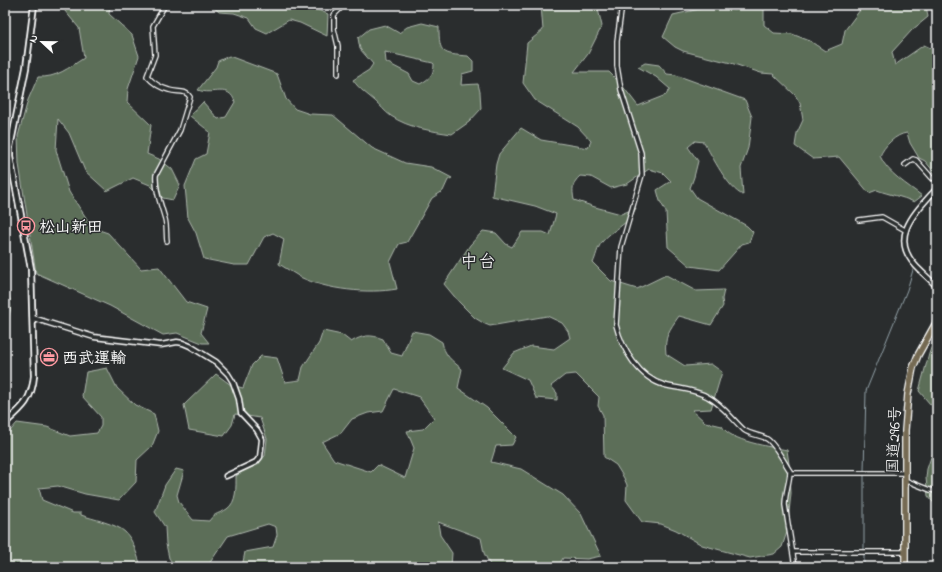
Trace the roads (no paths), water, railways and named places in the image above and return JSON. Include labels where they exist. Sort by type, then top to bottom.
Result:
[{"type":"highway","name":"国道296号","points":[[905,567],[905,424],[910,380],[921,349],[937,321]]},
{"type":"main road","points":[[5,423],[29,398],[34,376],[31,269],[10,157],[10,147],[26,68],[34,5]]},
{"type":"street","points":[[165,5],[153,26],[155,55],[147,76],[153,82],[170,91],[184,92],[190,97],[180,130],[156,175],[158,195],[165,219],[167,241]]},
{"type":"street","points":[[338,74],[338,46],[334,30],[334,15],[344,5]]},
{"type":"street","points":[[622,5],[617,42],[617,66],[621,90],[641,153],[642,175],[621,247],[616,325],[617,332],[631,358],[649,379],[664,385],[693,390],[708,396],[719,404],[746,431],[769,440],[790,473],[785,496],[785,505],[795,567]]},
{"type":"street","points":[[905,165],[913,159],[916,160],[932,178],[937,180]]},
{"type":"street","points":[[937,188],[912,216],[905,230],[904,241],[910,258],[915,265],[937,287]]},
{"type":"street","points":[[860,220],[882,217],[905,230]]},
{"type":"street","points":[[33,318],[94,337],[161,345],[177,342],[183,343],[200,351],[216,362],[228,374],[233,382],[239,399],[241,413],[257,430],[262,439],[260,457],[256,462],[226,476]]},
{"type":"street","points":[[790,473],[905,473]]},
{"type":"street","points":[[905,480],[937,492]]},
{"type":"street","points":[[793,552],[905,552]]},
{"type":"waterway","points":[[864,471],[866,391],[907,290],[913,270]]},
{"type":"waterway","points":[[864,474],[864,551]]},
{"type":"waterway","points":[[864,554],[864,567]]},
{"type":"place","name":"松山新田","points":[[26,226]]},
{"type":"place","name":"西武運輸","points":[[49,357]]},
{"type":"district","name":"中台","points":[[478,261]]}]
